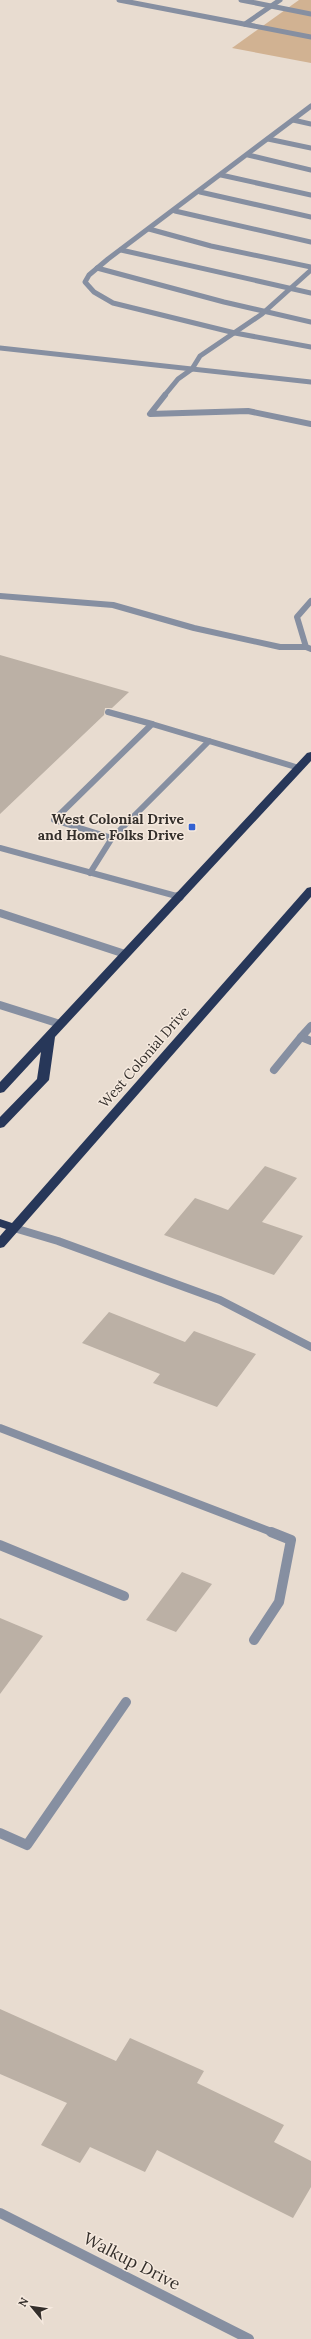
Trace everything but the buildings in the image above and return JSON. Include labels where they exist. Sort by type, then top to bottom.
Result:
[{"type":"highway","points":[[0,1089],[311,756]]},
{"type":"highway","name":"West Colonial Drive","points":[[0,1244],[309,895]]},
{"type":"highway","points":[[0,1124],[43,1080],[49,1036]]},
{"type":"highway","points":[[0,1223],[14,1228]]},
{"type":"street","points":[[119,0],[311,37]]},
{"type":"street","points":[[241,0],[311,14]]},
{"type":"street","points":[[245,24],[280,0]]},
{"type":"street","points":[[311,106],[200,192],[97,268],[85,282],[88,288],[99,296],[113,302],[235,333],[311,347]]},
{"type":"street","points":[[293,120],[311,124]]},
{"type":"street","points":[[268,139],[311,148]]},
{"type":"street","points":[[248,155],[311,170]]},
{"type":"street","points":[[221,175],[311,194]]},
{"type":"street","points":[[200,192],[311,218]]},
{"type":"street","points":[[175,210],[311,242]]},
{"type":"street","points":[[149,229],[217,247],[311,267]]},
{"type":"street","points":[[121,250],[311,293]]},
{"type":"street","points":[[97,268],[224,302],[311,322]]},
{"type":"street","points":[[311,270],[264,311],[235,333],[200,356],[192,369],[178,379],[150,414],[248,412],[311,424]]},
{"type":"street","points":[[0,348],[311,382]]},
{"type":"street","points":[[0,596],[113,605],[194,628],[280,647],[308,648],[298,617],[311,601]]},
{"type":"street","points":[[108,712],[299,768]]},
{"type":"street","points":[[112,838],[54,820],[152,724]]},
{"type":"street","points":[[90,872],[112,838],[209,741]]},
{"type":"street","points":[[0,848],[180,897]]},
{"type":"street","points":[[0,913],[125,954]]},
{"type":"street","points":[[0,1005],[60,1024]]},
{"type":"street","points":[[274,1070],[311,1026]]},
{"type":"street","points":[[301,1038],[311,1041]]},
{"type":"street","points":[[14,1228],[58,1241],[220,1300],[311,1347]]},
{"type":"street","points":[[0,1428],[291,1540],[279,1602],[254,1640]]},
{"type":"street","points":[[0,1545],[124,1596]]},
{"type":"street","points":[[0,1833],[27,1845],[126,1702]]},
{"type":"street","name":"Walkup Drive","points":[[0,2213],[250,2339]]},
{"type":"shaded area","points":[[299,0],[311,0],[311,63],[232,48]]},
{"type":"place","name":"West Colonial Drive and Home Folks Drive","points":[[192,827]]}]
